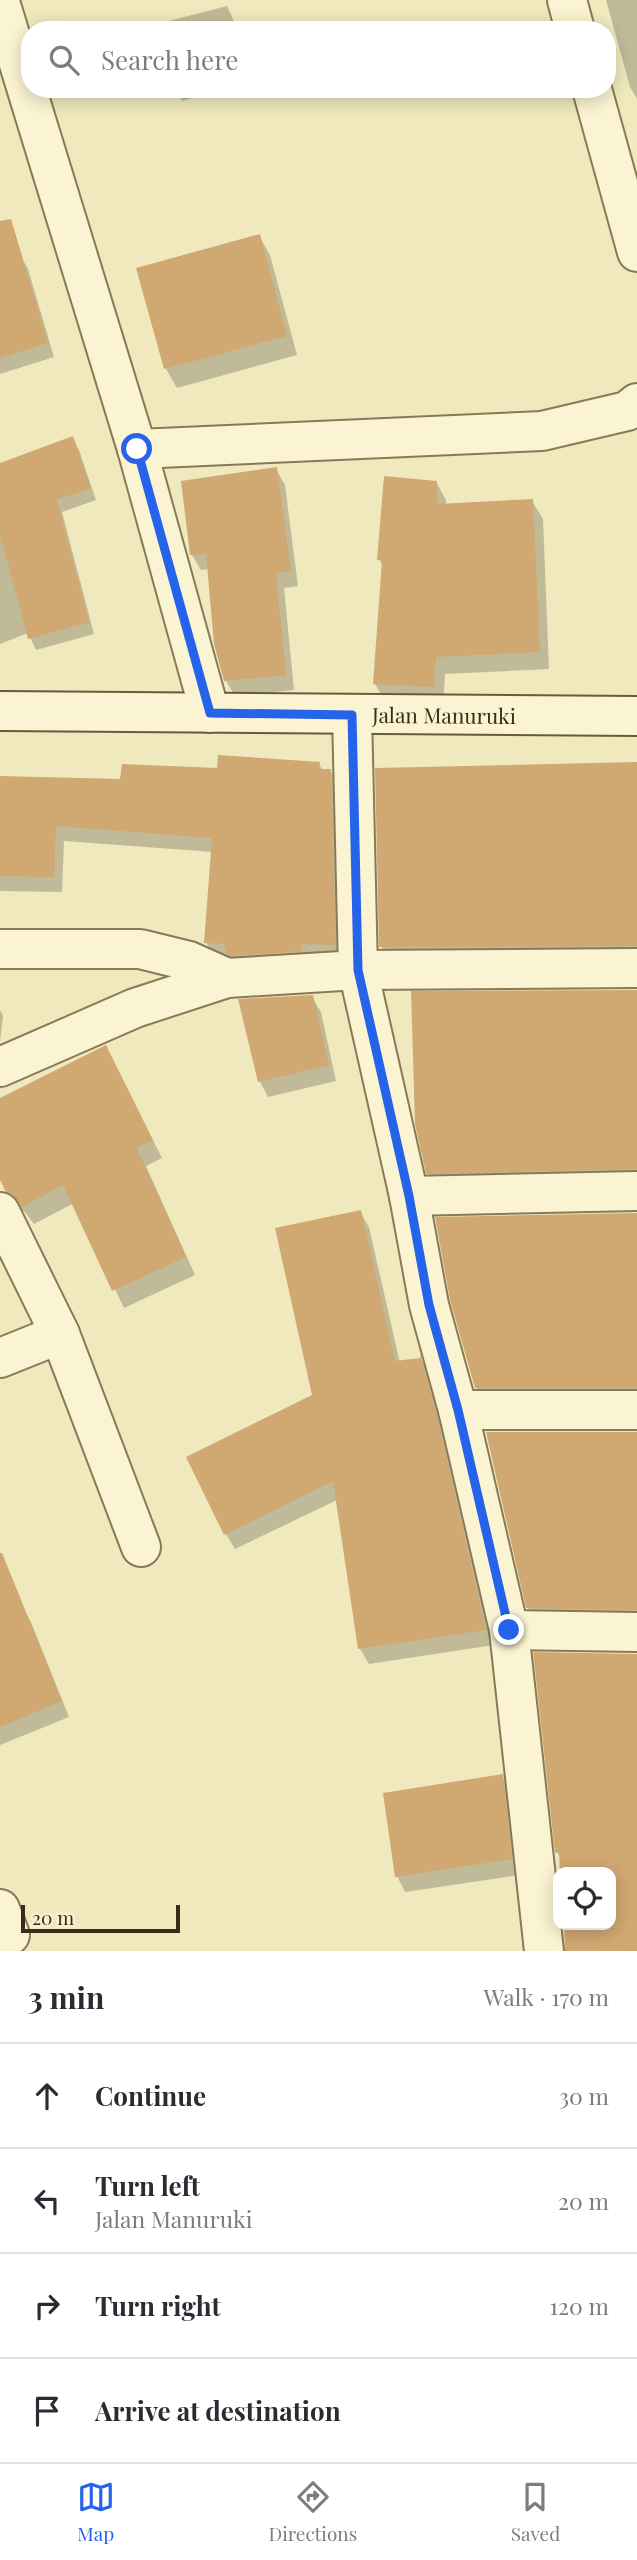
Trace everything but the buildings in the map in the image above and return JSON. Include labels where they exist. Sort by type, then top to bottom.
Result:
[{"type":"street","points":[[567,0],[573,21]]},
{"type":"street","points":[[0,2],[21,71]]},
{"type":"street","points":[[29,98],[137,449],[210,713]]},
{"type":"street","points":[[594,98],[637,252]]},
{"type":"street","points":[[137,449],[542,431],[627,411],[637,403]]},
{"type":"street","name":"Jalan Manuruki","points":[[0,711],[637,716]]},
{"type":"street","points":[[352,715],[358,970],[409,1196],[429,1305],[458,1410],[509,1630],[544,1951]]},
{"type":"street","points":[[0,949],[140,949],[189,961],[228,978]]},
{"type":"street","points":[[0,1067],[135,1008],[228,978],[358,970],[637,968]]},
{"type":"street","points":[[409,1196],[637,1191]]},
{"type":"street","points":[[0,1212],[60,1334],[141,1546]]},
{"type":"street","points":[[0,1358],[60,1334]]},
{"type":"street","points":[[458,1410],[637,1410]]},
{"type":"street","points":[[509,1630],[637,1632]]},
{"type":"route","points":[[137,449],[210,713],[352,715],[358,970],[409,1196],[429,1305],[458,1410],[509,1630]]}]
